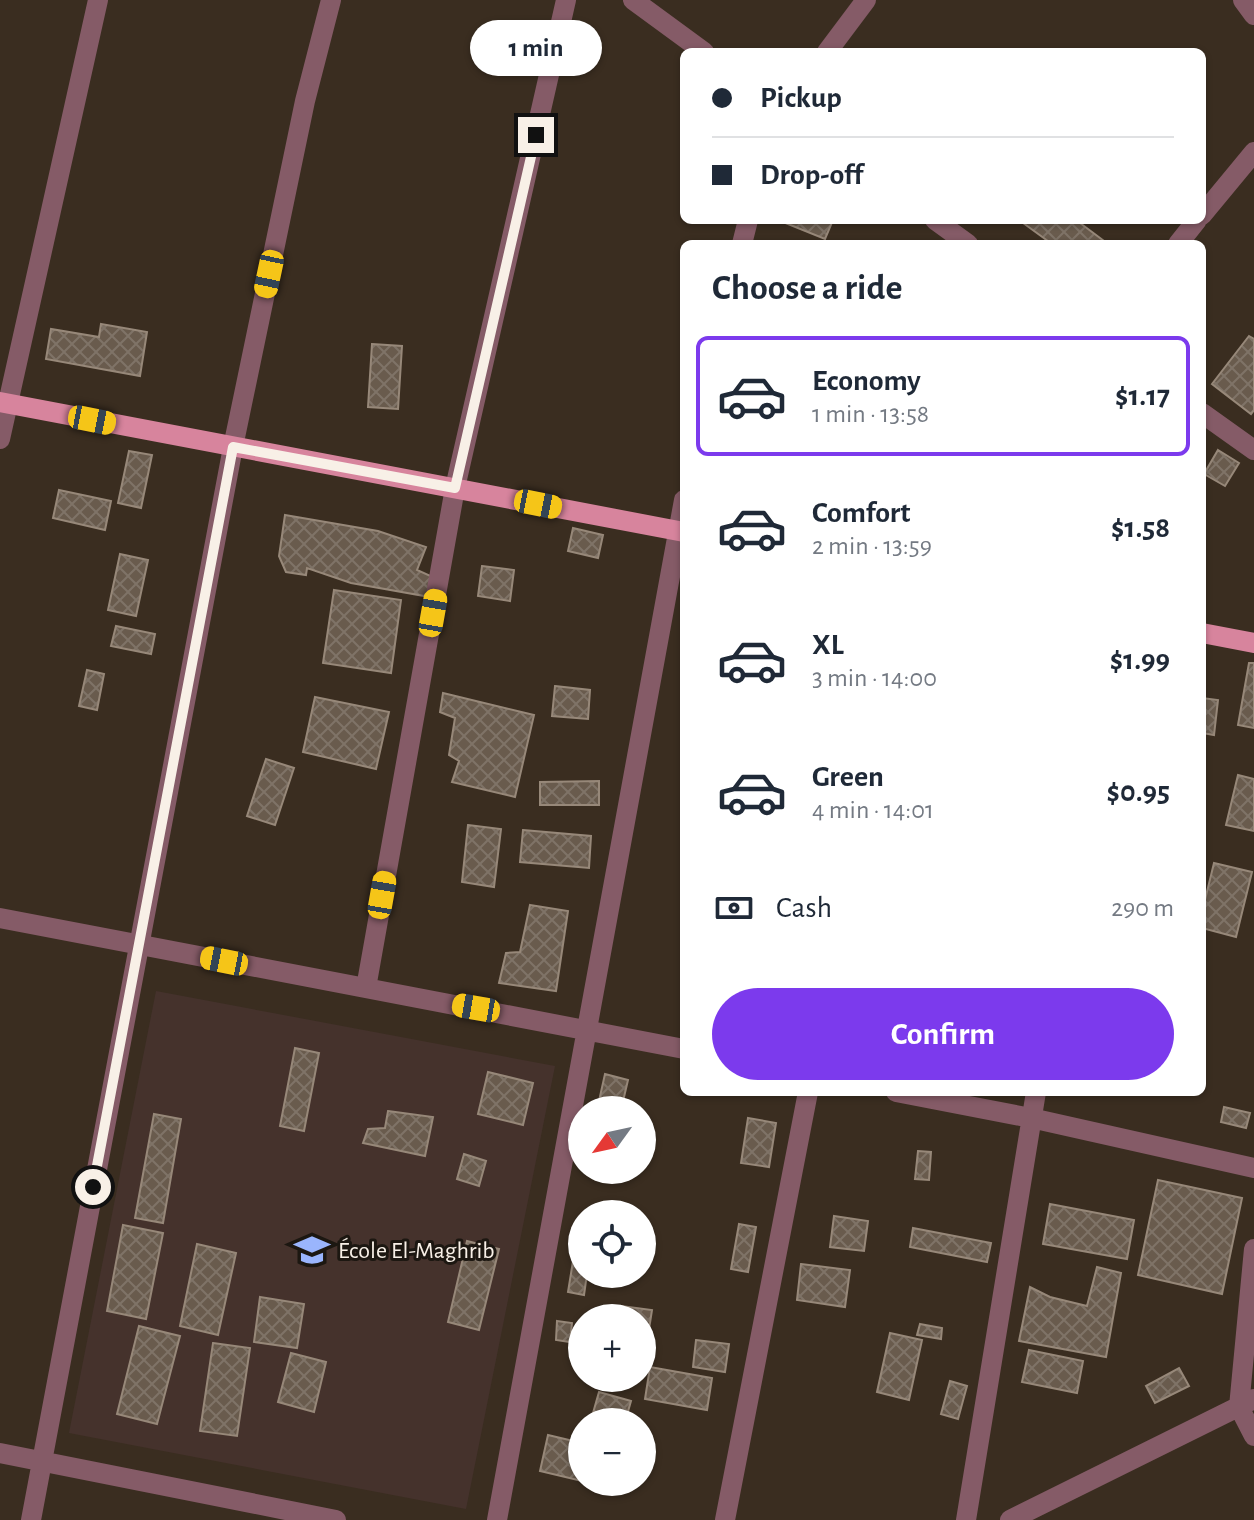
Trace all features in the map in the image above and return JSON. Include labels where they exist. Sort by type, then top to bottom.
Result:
[{"type":"main road","points":[[3,402],[680,531]]},
{"type":"main road","points":[[1206,634],[1254,643]]},
{"type":"street","points":[[0,439],[3,402],[98,0]]},
{"type":"street","points":[[31,1520],[233,447],[305,101],[331,0]]},
{"type":"street","points":[[366,988],[455,488],[566,0]]},
{"type":"street","points":[[633,0],[699,48]]},
{"type":"street","points":[[830,48],[866,0]]},
{"type":"street","points":[[1243,0],[1254,15]]},
{"type":"street","points":[[1206,210],[1254,152]]},
{"type":"street","points":[[940,224],[962,240]]},
{"type":"street","points":[[1181,240],[1194,224]]},
{"type":"street","points":[[1206,416],[1254,450]]},
{"type":"street","points":[[497,1520],[680,531]]},
{"type":"street","points":[[0,918],[680,1048]]},
{"type":"street","points":[[725,1520],[807,1096]]},
{"type":"street","points":[[917,1096],[1254,1168]]},
{"type":"street","points":[[966,1520],[1035,1096]]},
{"type":"street","points":[[1254,1249],[1247,1403],[1254,1436]]},
{"type":"street","points":[[1016,1519],[1247,1403]]},
{"type":"street","points":[[0,1453],[43,1460],[262,1513],[336,1520]]},
{"type":"shaded area","name":"École El-Maghrib","points":[[156,991],[555,1066],[466,1509],[69,1433]]},
{"type":"building","points":[[788,224],[831,224],[825,239]]},
{"type":"building","points":[[1024,224],[1081,224],[1103,240],[1046,240]]},
{"type":"building","points":[[101,324],[147,332],[140,376],[46,359],[51,329],[99,337]]},
{"type":"building","points":[[1249,336],[1254,339],[1254,410],[1251,414],[1212,384]]},
{"type":"building","points":[[372,344],[402,346],[398,409],[368,407]]},
{"type":"building","points":[[1218,450],[1239,463],[1225,486],[1206,475]]},
{"type":"building","points":[[129,451],[152,455],[141,508],[118,503]]},
{"type":"building","points":[[59,490],[111,501],[105,530],[53,518]]},
{"type":"building","points":[[285,515],[378,531],[426,547],[417,570],[435,578],[430,597],[351,583],[307,568],[306,575],[286,572],[279,556]]},
{"type":"building","points":[[573,528],[603,535],[598,558],[568,551]]},
{"type":"building","points":[[120,554],[148,560],[136,616],[108,610]]},
{"type":"building","points":[[482,566],[514,570],[510,601],[478,596]]},
{"type":"building","points":[[334,590],[401,600],[391,673],[323,663]]},
{"type":"building","points":[[116,626],[155,634],[151,654],[111,646]]},
{"type":"building","points":[[1249,663],[1254,663],[1254,728],[1238,725]]},
{"type":"building","points":[[87,670],[104,674],[97,710],[79,706]]},
{"type":"building","points":[[555,686],[590,690],[588,719],[552,716]]},
{"type":"building","points":[[443,693],[534,715],[515,797],[452,782],[459,761],[449,755],[455,718],[440,712]]},
{"type":"building","points":[[315,697],[389,712],[376,769],[303,752]]},
{"type":"building","points":[[1206,698],[1218,700],[1214,735],[1206,734]]},
{"type":"building","points":[[266,759],[294,768],[275,825],[247,816]]},
{"type":"building","points":[[1238,775],[1254,779],[1254,831],[1226,825]]},
{"type":"building","points":[[599,781],[599,805],[540,805],[540,782]]},
{"type":"building","points":[[468,825],[501,829],[494,887],[462,882]]},
{"type":"building","points":[[523,830],[591,836],[589,868],[520,862]]},
{"type":"building","points":[[1214,863],[1252,872],[1236,937],[1206,929],[1206,896]]},
{"type":"building","points":[[530,905],[568,911],[556,991],[499,983],[506,953],[520,952]]},
{"type":"building","points":[[295,1048],[319,1053],[304,1131],[280,1126]]},
{"type":"building","points":[[488,1072],[533,1083],[523,1125],[478,1114]]},
{"type":"building","points":[[605,1074],[628,1080],[624,1096],[600,1096]]},
{"type":"building","points":[[1224,1107],[1250,1113],[1246,1128],[1221,1122]]},
{"type":"building","points":[[388,1111],[433,1117],[425,1156],[363,1143],[368,1129],[385,1128]]},
{"type":"building","points":[[154,1114],[181,1119],[163,1223],[135,1218]]},
{"type":"building","points":[[748,1118],[776,1123],[769,1167],[741,1163]]},
{"type":"building","points":[[918,1151],[931,1152],[929,1180],[915,1179]]},
{"type":"building","points":[[464,1154],[486,1161],[479,1186],[457,1179]]},
{"type":"building","points":[[1158,1180],[1242,1198],[1222,1294],[1138,1275]]},
{"type":"building","points":[[1050,1204],[1134,1220],[1127,1259],[1043,1244]]},
{"type":"building","points":[[834,1216],[868,1221],[864,1251],[830,1247]]},
{"type":"building","points":[[739,1224],[756,1227],[748,1272],[731,1269]]},
{"type":"building","points":[[123,1225],[163,1233],[146,1319],[107,1311]]},
{"type":"building","points":[[913,1228],[991,1243],[987,1262],[910,1247]]},
{"type":"building","points":[[467,1241],[499,1249],[479,1330],[448,1322]]},
{"type":"building","points":[[197,1244],[236,1253],[218,1335],[180,1326]]},
{"type":"building","points":[[801,1264],[850,1270],[845,1307],[797,1300]]},
{"type":"building","points":[[1097,1267],[1121,1273],[1106,1357],[1019,1341],[1030,1287],[1050,1297],[1087,1306]]},
{"type":"building","points":[[569,1288],[585,1288],[584,1295],[568,1292]]},
{"type":"building","points":[[260,1297],[304,1304],[297,1348],[254,1342]]},
{"type":"building","points":[[557,1321],[568,1322],[568,1342],[556,1340]]},
{"type":"building","points":[[920,1324],[942,1328],[941,1339],[917,1335]]},
{"type":"building","points":[[139,1326],[180,1336],[157,1424],[117,1414]]},
{"type":"building","points":[[890,1333],[922,1340],[909,1400],[877,1392]]},
{"type":"building","points":[[696,1340],[729,1344],[725,1372],[693,1367]]},
{"type":"building","points":[[213,1343],[250,1348],[237,1436],[200,1431]]},
{"type":"building","points":[[1029,1350],[1083,1361],[1077,1393],[1022,1382]]},
{"type":"building","points":[[291,1353],[326,1362],[314,1412],[278,1402]]},
{"type":"building","points":[[656,1368],[712,1378],[707,1410],[645,1399],[646,1392],[656,1392]]},
{"type":"building","points":[[1179,1368],[1189,1386],[1155,1403],[1146,1386]]},
{"type":"building","points":[[950,1381],[967,1386],[958,1419],[941,1414]]},
{"type":"building","points":[[599,1392],[631,1401],[629,1408],[594,1408]]},
{"type":"building","points":[[548,1435],[568,1440],[568,1478],[540,1471]]},
{"type":"place","name":"École El-Maghrib","points":[[312,1250]]},
{"type":"route","points":[[93,1187],[233,447],[455,488],[536,135]]}]
